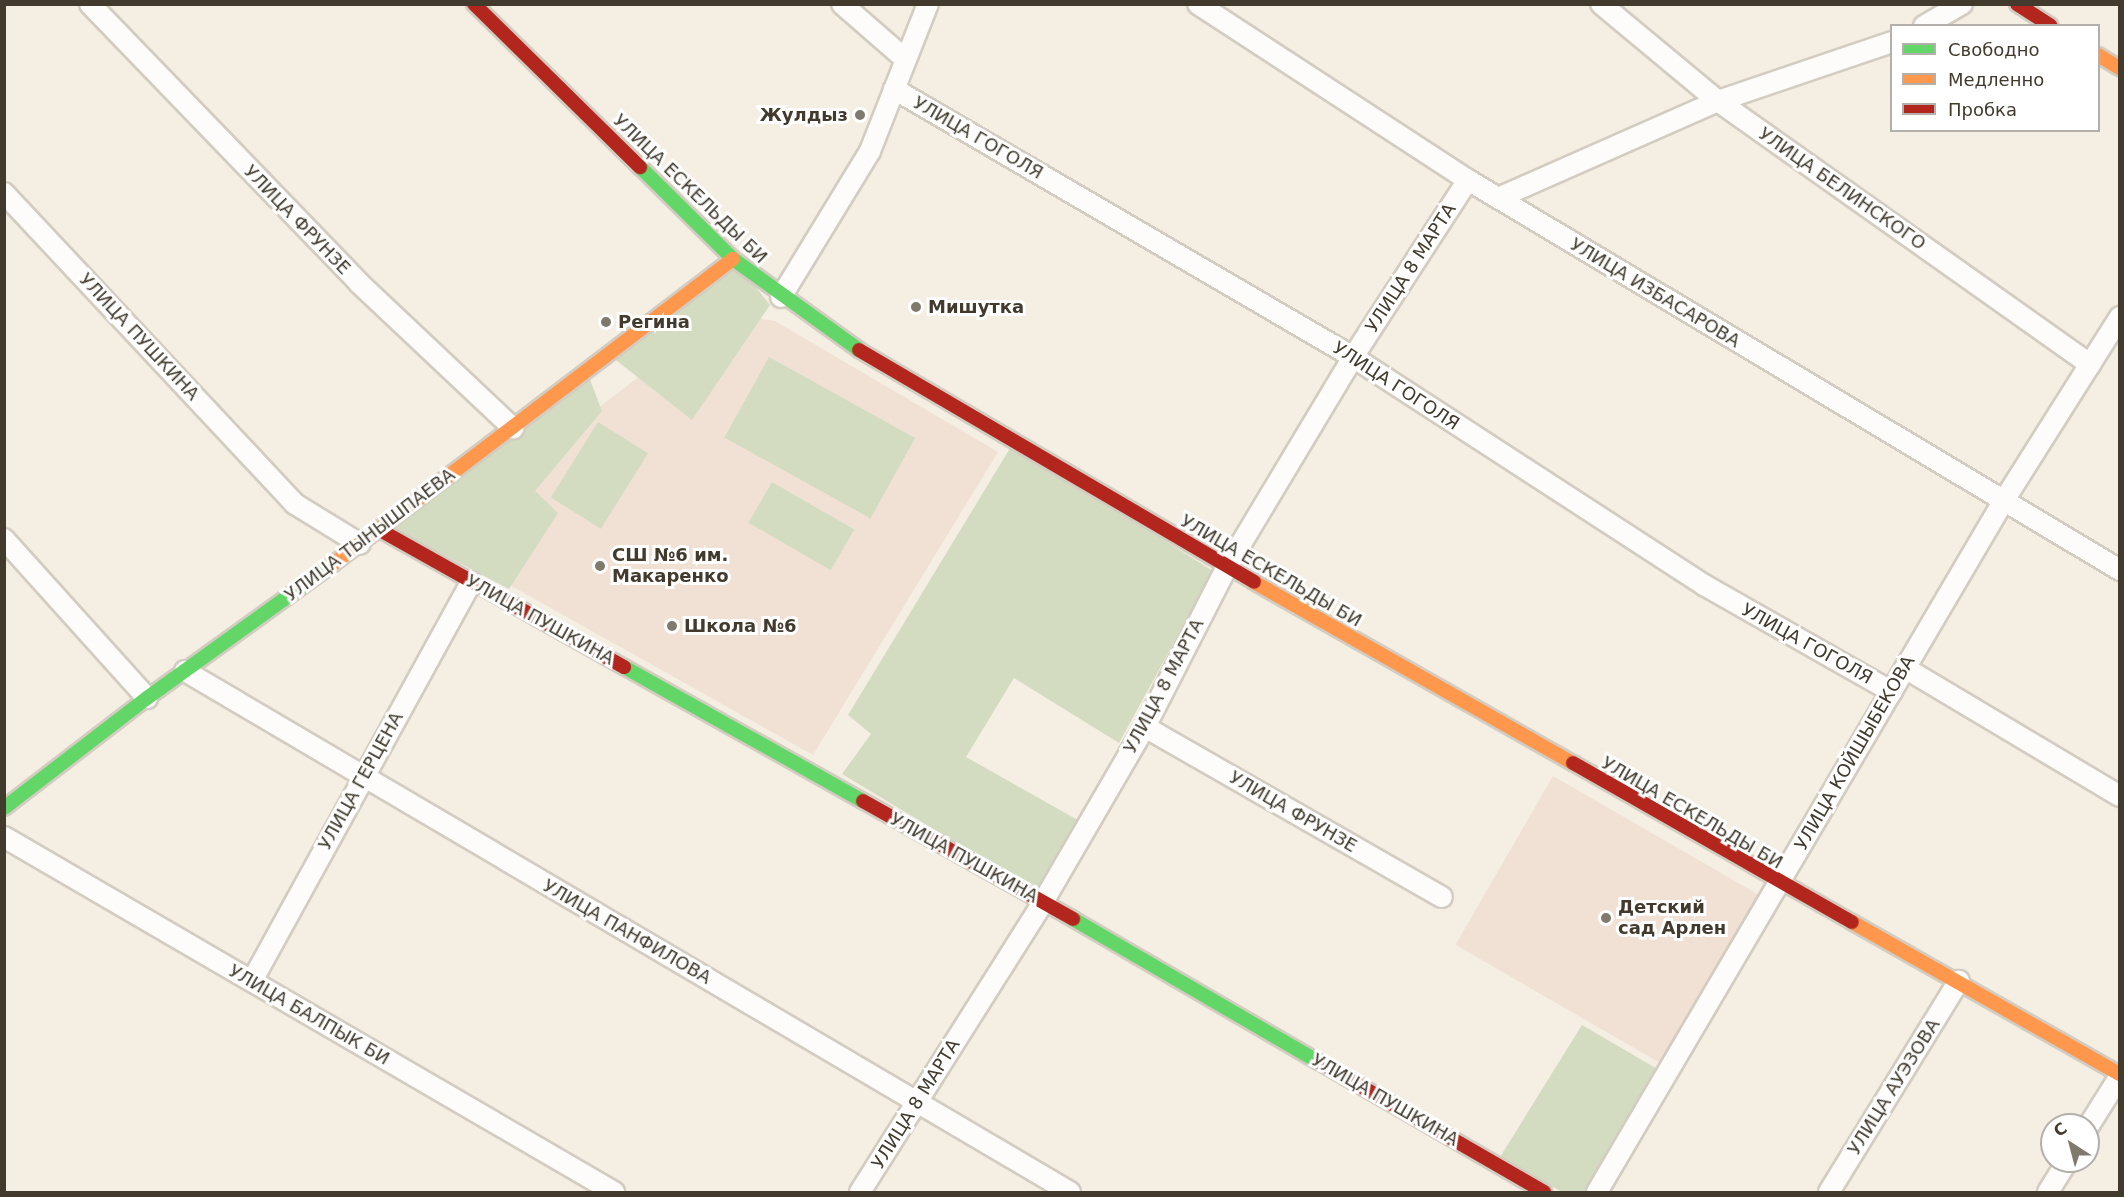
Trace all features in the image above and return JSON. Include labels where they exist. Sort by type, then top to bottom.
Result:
[{"type":"street","name":"УЛИЦА ФРУНЗЕ","points":[[90,4],[359,283],[513,428]]},
{"type":"street","name":"УЛИЦА ЕСКЕЛЬДЫ БИ","points":[[474,4],[733,259],[781,297],[842,340],[1227,567],[1779,884],[1959,981],[2120,1075]]},
{"type":"street","points":[[842,4],[905,59]]},
{"type":"street","points":[[781,297],[870,151],[928,4]]},
{"type":"street","name":"УЛИЦА ИЗБАСАРОВА","points":[[1198,4],[1468,180],[2120,570]]},
{"type":"street","name":"УЛИЦА БЕЛИНСКОГО","points":[[1601,4],[1718,101],[2090,364]]},
{"type":"street","points":[[1927,24],[1962,4]]},
{"type":"street","points":[[2016,4],[2048,24]]},
{"type":"street","points":[[1498,198],[1718,101],[1890,43]]},
{"type":"street","points":[[2100,56],[2120,68]]},
{"type":"street","name":"УЛИЦА ГОГОЛЯ","points":[[894,89],[1353,357],[1704,585],[1892,692]]},
{"type":"street","name":"УЛИЦА 8 МАРТА","points":[[860,1192],[1043,902],[1145,727],[1227,567],[1353,357],[1468,180]]},
{"type":"street","name":"УЛИЦА ПУШКИНА","points":[[4,193],[295,504],[360,544]]},
{"type":"street","name":"УЛИЦА ТЫНЫШПАЕВА","points":[[4,808],[147,699],[380,530],[733,259]]},
{"type":"street","name":"УЛИЦА КОЙШЫБЕКОВА","points":[[1597,1192],[2003,502],[2120,317]]},
{"type":"street","name":"УЛИЦА ПУШКИНА","points":[[380,530],[1043,902],[1545,1192]]},
{"type":"street","points":[[4,539],[147,699]]},
{"type":"street","name":"УЛИЦА ГЕРЦЕНА","points":[[252,981],[471,582]]},
{"type":"street","points":[[1905,668],[2120,796]]},
{"type":"street","name":"УЛИЦА ПАНФИЛОВА","points":[[185,671],[363,778],[918,1100],[1070,1192]]},
{"type":"street","name":"УЛИЦА ФРУНЗЕ","points":[[1145,727],[1442,897]]},
{"type":"street","name":"УЛИЦА БАЛПЫК БИ","points":[[4,837],[614,1192]]},
{"type":"street","name":"УЛИЦА АУЭЗОВА","points":[[1829,1192],[1959,981]]},
{"type":"street","points":[[2097,1113],[2120,1075]]},
{"type":"street","points":[[2048,1192],[2060,1173]]},
{"type":"shaded area","points":[[756,318],[775,321],[998,452],[813,755],[426,538],[701,330]]},
{"type":"shaded area","name":"Детский сад Арлен","points":[[1553,776],[1759,895],[1662,1064],[1456,945]]},
{"type":"green space","points":[[736,262],[770,305],[692,420],[612,357]]},
{"type":"green space","points":[[769,357],[915,438],[870,518],[724,437]]},
{"type":"green space","points":[[589,377],[602,411],[535,491],[558,513],[509,589],[395,529]]},
{"type":"green space","points":[[598,422],[648,453],[601,529],[551,497]]},
{"type":"green space","points":[[1012,445],[1213,571],[1119,743],[1014,678],[966,757],[1083,823],[1038,892],[842,774],[871,734],[848,715]]},
{"type":"green space","points":[[772,482],[854,530],[831,570],[748,523]]},
{"type":"green space","points":[[1582,1025],[1659,1070],[1590,1192],[1562,1192],[1500,1157]]},
{"type":"traffic: fast","points":[[640,167],[733,259],[859,350]]},
{"type":"traffic: fast","points":[[4,808],[147,698],[333,564]]},
{"type":"traffic: fast","points":[[624,667],[863,801]]},
{"type":"traffic: fast","points":[[1073,919],[1319,1062]]},
{"type":"traffic: slow","points":[[2100,56],[2120,68]]},
{"type":"traffic: slow","points":[[333,564],[733,259]]},
{"type":"traffic: slow","points":[[1254,582],[1573,763]]},
{"type":"traffic: slow","points":[[1852,922],[2120,1074]]},
{"type":"traffic: jam","points":[[474,4],[640,167]]},
{"type":"traffic: jam","points":[[2017,4],[2048,24]]},
{"type":"traffic: jam","points":[[859,350],[1254,582]]},
{"type":"traffic: jam","points":[[380,530],[624,667]]},
{"type":"traffic: jam","points":[[1573,763],[1852,922]]},
{"type":"traffic: jam","points":[[863,801],[1073,919]]},
{"type":"traffic: jam","points":[[1319,1062],[1544,1192]]},
{"type":"place","name":"Жулдыз","points":[[860,115]]},
{"type":"place","name":"Мишутка","points":[[916,307]]},
{"type":"place","name":"Регина","points":[[606,322]]},
{"type":"place","name":"СШ №6 им. Макаренко","points":[[600,566]]},
{"type":"place","name":"Школа №6","points":[[672,626]]},
{"type":"place","name":"Детский сад Арлен","points":[[1606,918]]}]
